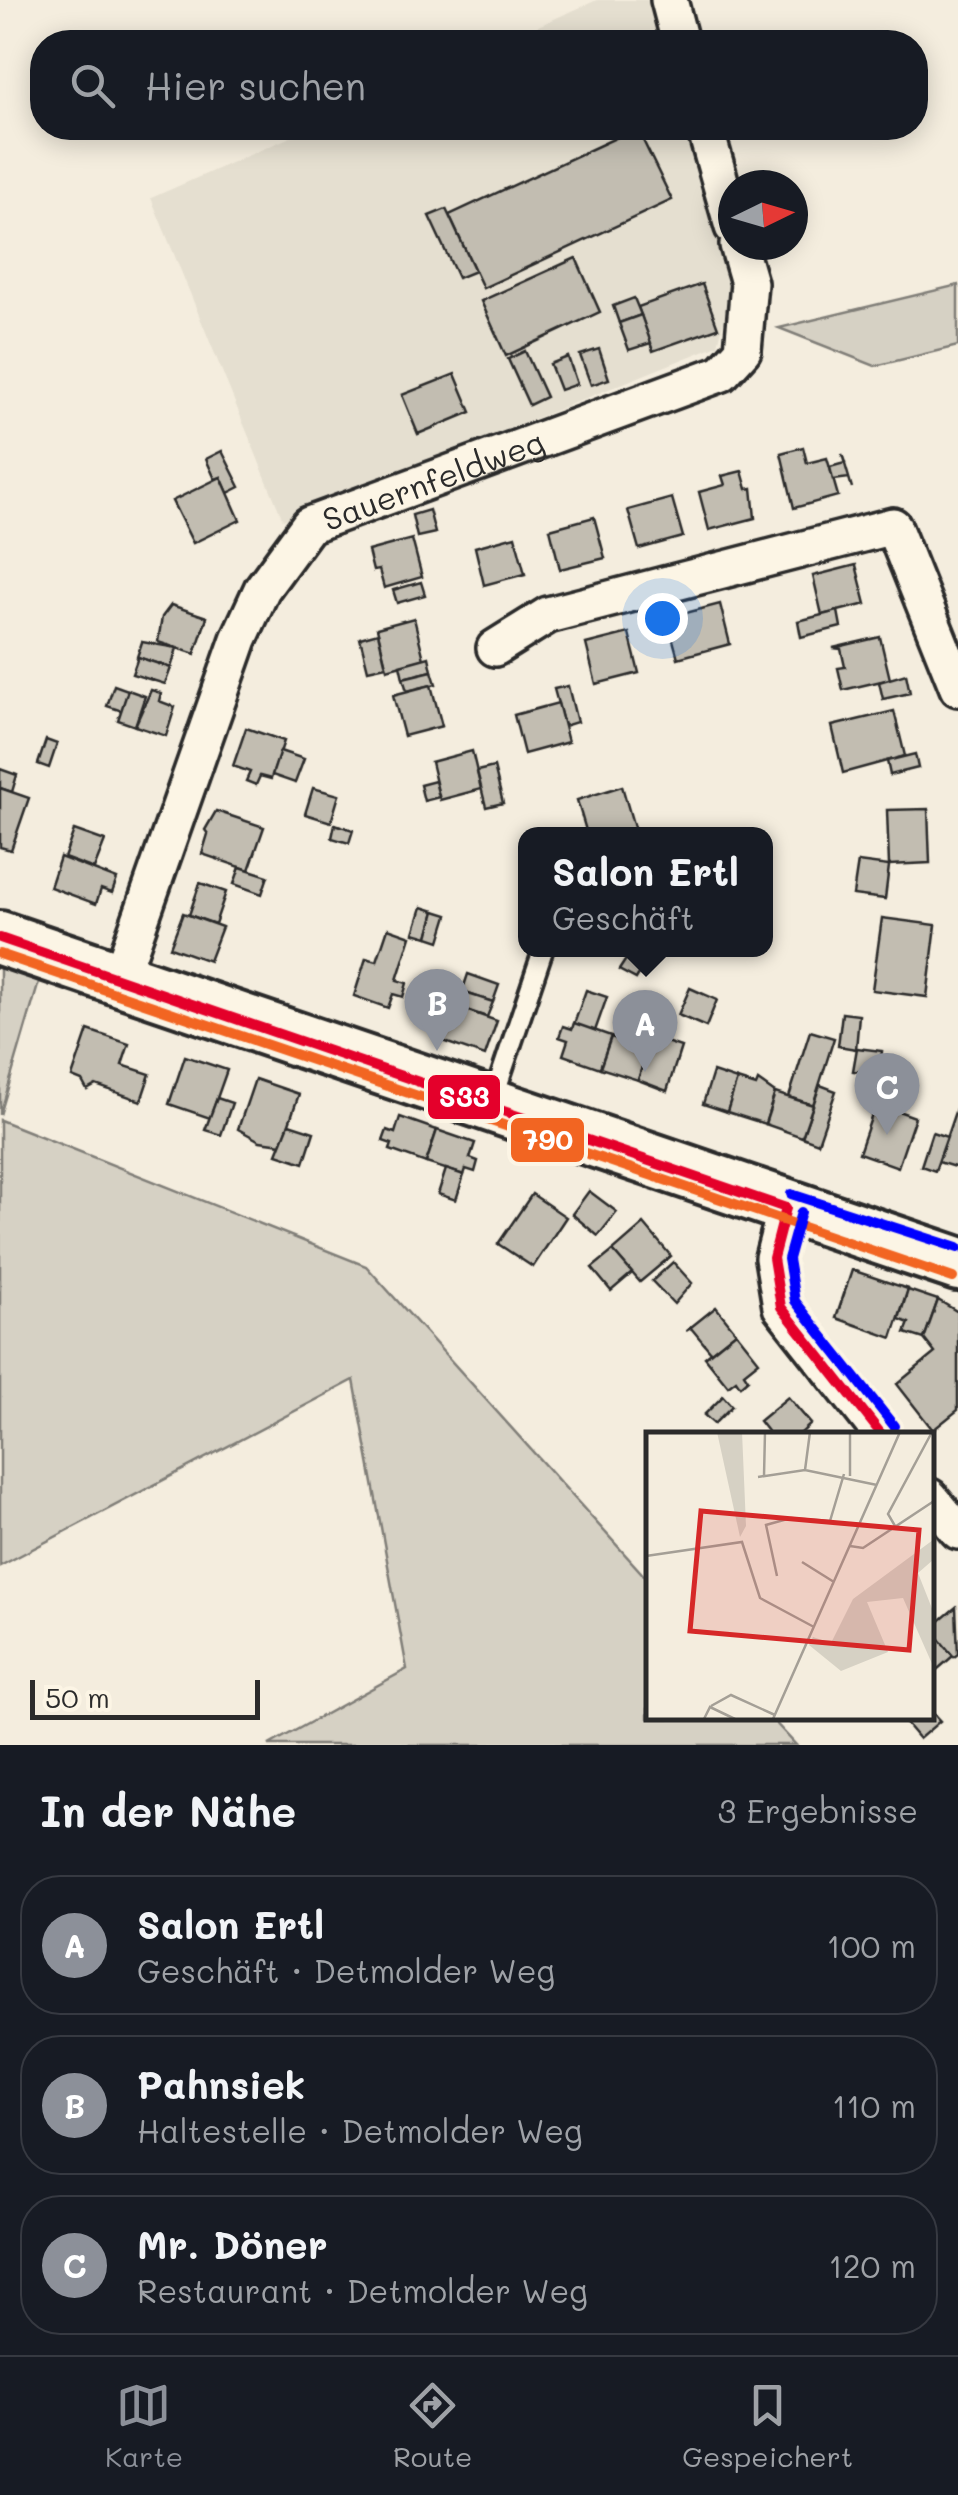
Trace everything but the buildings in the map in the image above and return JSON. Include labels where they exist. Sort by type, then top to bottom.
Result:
[{"type":"street","points":[[668,0],[677,30]]},
{"type":"street","points":[[708,140],[718,175]]},
{"type":"street","name":"Sauernfeldweg","points":[[120,980],[239,639],[262,589],[309,526],[722,373],[743,350],[749,283],[742,260]]},
{"type":"street","points":[[495,648],[548,615],[893,526],[958,688]]},
{"type":"street","points":[[0,938],[490,1108],[958,1264]]},
{"type":"street","points":[[786,1208],[773,1258],[781,1307],[880,1432]]},
{"type":"street","points":[[933,1501],[958,1532]]},
{"type":"lane","points":[[490,1108],[541,957]]},
{"type":"shaded area","points":[[597,0],[655,0],[663,30],[529,30]]},
{"type":"shaded area","points":[[284,140],[692,140],[718,235],[718,260],[725,260],[732,287],[718,345],[283,520],[151,198]]},
{"type":"shaded area","points":[[958,285],[958,346],[875,366],[779,328]]},
{"type":"shaded area","points":[[0,961],[41,975],[0,1115]]},
{"type":"shaded area","points":[[0,1120],[366,1266],[646,1578],[646,1720],[773,1720],[796,1745],[269,1745],[407,1669],[354,1380],[0,1566]]},
{"type":"transit line","name":"S33","points":[[0,938],[786,1208]]},
{"type":"transit line","name":"790","points":[[0,954],[953,1278]]},
{"type":"transit line","points":[[791,1194],[958,1248]]},
{"type":"transit line","name":"S33","points":[[786,1208],[773,1258],[781,1307],[880,1432]]},
{"type":"transit line","points":[[801,1212],[788,1259],[795,1301],[894,1426]]},
{"type":"place","name":"Pahnsiek","points":[[437,1051]]},
{"type":"place","name":"Salon Ertl","points":[[645,1072]]},
{"type":"place","name":"Mr. Döner","points":[[887,1135]]}]
